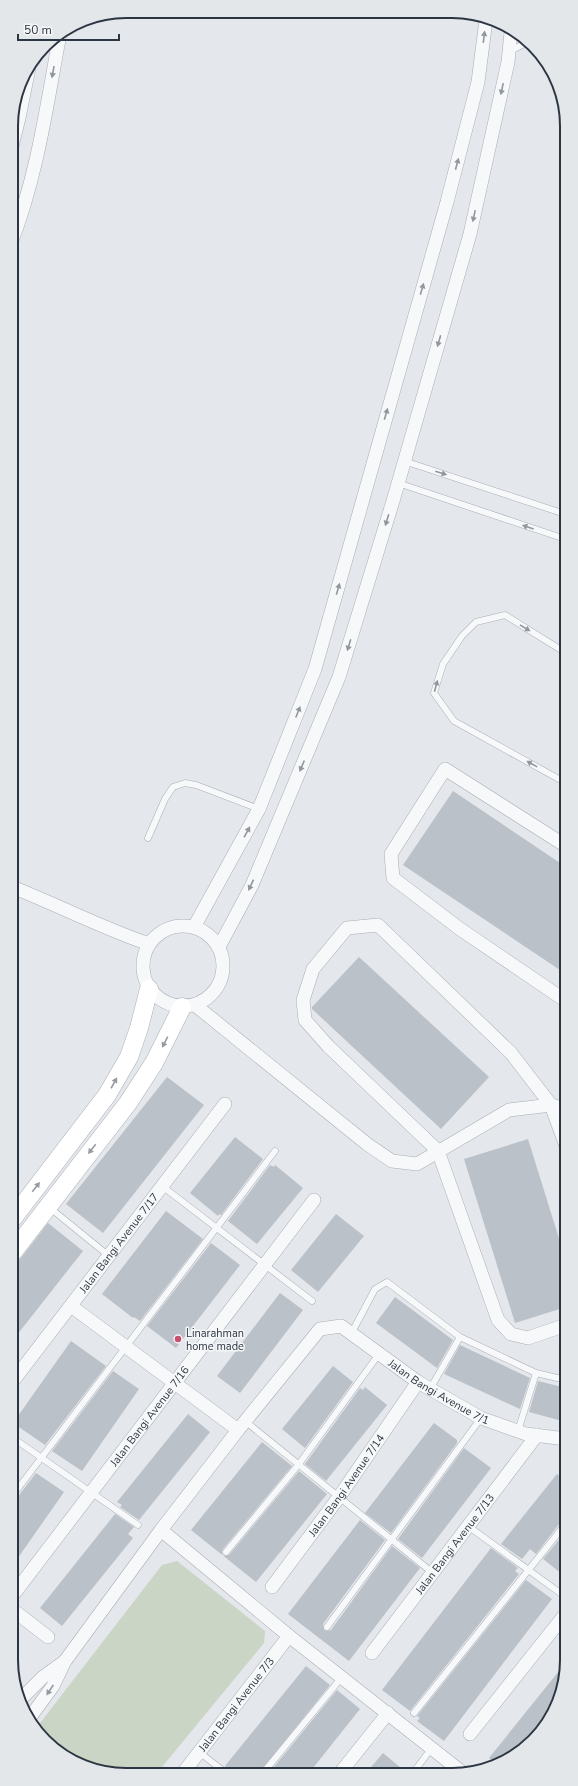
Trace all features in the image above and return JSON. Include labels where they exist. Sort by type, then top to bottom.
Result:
[{"type":"street","points":[[194,927],[259,810],[315,670],[478,82],[486,24]]},
{"type":"street","points":[[219,947],[252,885],[339,677],[398,483],[470,234],[510,51],[511,36]]},
{"type":"street","points":[[18,226],[23,213],[47,105],[59,42]]},
{"type":"street","points":[[560,842],[445,769],[391,854],[393,878],[460,929],[560,997]]},
{"type":"street","points":[[18,889],[52,903],[112,931],[149,944]]},
{"type":"street","points":[[560,1130],[551,1105],[511,1053],[378,925],[347,928],[313,969],[303,1000],[305,1020],[328,1046],[438,1151],[498,1320],[511,1334],[528,1338],[560,1327]]},
{"type":"street","points":[[18,1246],[128,1103],[189,1006],[208,999],[218,988],[223,975],[224,961],[219,947],[209,935],[194,927],[184,926],[169,929],[156,937],[149,944],[144,955],[142,967],[144,978],[149,989],[164,1002],[189,1006],[367,1144],[392,1161],[417,1164],[509,1110],[551,1105],[560,1107]]},
{"type":"street","points":[[18,1211],[107,1095],[128,1057],[139,1028],[149,989]]},
{"type":"street","name":"Jalan Bangi Avenue 7/17","points":[[18,1375],[225,1104]]},
{"type":"street","name":"Jalan Bangi Avenue 7/16","points":[[18,1588],[314,1200]]},
{"type":"street","points":[[32,1714],[53,1686],[65,1662],[161,1530],[242,1425],[174,1382],[71,1306]]},
{"type":"street","name":"Jalan Bangi Avenue 7/1","points":[[242,1425],[320,1329],[341,1326],[424,1385],[481,1418],[518,1431],[560,1438]]},
{"type":"street","name":"Jalan Bangi Avenue 7/14","points":[[272,1587],[424,1385]]},
{"type":"street","name":"Jalan Bangi Avenue 7/13","points":[[372,1653],[537,1435]]},
{"type":"street","points":[[161,1530],[289,1636],[456,1768]]},
{"type":"street","points":[[18,1614],[48,1638]]},
{"type":"street","points":[[470,1734],[560,1621]]},
{"type":"street","name":"Jalan Bangi Avenue 7/3","points":[[187,1768],[289,1636]]},
{"type":"street","points":[[25,1695],[43,1677],[65,1662]]},
{"type":"street","points":[[344,1768],[388,1713]]},
{"type":"lane","points":[[510,51],[523,45]]},
{"type":"lane","points":[[404,461],[560,512]]},
{"type":"lane","points":[[398,483],[560,538]]},
{"type":"lane","points":[[560,649],[505,615],[476,622],[462,636],[442,664],[434,693],[454,721],[560,780]]},
{"type":"lane","points":[[148,838],[165,799],[173,788],[185,783],[196,785],[259,810]]},
{"type":"lane","points":[[18,1488],[275,1151]]},
{"type":"lane","points":[[162,1186],[312,1301]]},
{"type":"lane","points":[[55,1212],[109,1256]]},
{"type":"lane","points":[[351,1334],[376,1289],[387,1282],[460,1337],[536,1373],[560,1379]]},
{"type":"lane","points":[[424,1385],[460,1337]]},
{"type":"lane","points":[[226,1552],[299,1464],[379,1354]]},
{"type":"lane","points":[[518,1431],[536,1373]]},
{"type":"lane","points":[[327,1627],[481,1418]]},
{"type":"lane","points":[[242,1425],[299,1464],[433,1572]]},
{"type":"lane","points":[[18,1442],[138,1525]]},
{"type":"lane","points":[[468,1526],[560,1593]]},
{"type":"lane","points":[[414,1713],[560,1531]]},
{"type":"lane","points":[[267,1768],[342,1677]]},
{"type":"lane","points":[[417,1768],[431,1749]]},
{"type":"lane","points":[[199,1752],[220,1768]]},
{"type":"green space","points":[[177,1561],[265,1631],[264,1643],[161,1768],[112,1767],[78,1757],[60,1746],[39,1724],[162,1565]]},
{"type":"building","points":[[453,791],[560,863],[560,970],[403,865]]},
{"type":"building","points":[[359,957],[489,1077],[441,1129],[312,1009],[312,1007]]},
{"type":"building","points":[[167,1077],[204,1105],[103,1233],[66,1204]]},
{"type":"building","points":[[235,1137],[263,1159],[221,1215],[219,1214],[218,1216],[190,1193]]},
{"type":"building","points":[[528,1139],[560,1242],[560,1309],[515,1323],[464,1159]]},
{"type":"building","points":[[270,1165],[274,1167],[275,1165],[303,1188],[257,1244],[228,1221]]},
{"type":"building","points":[[166,1211],[203,1239],[140,1321],[134,1317],[133,1318],[102,1294]]},
{"type":"building","points":[[336,1214],[364,1236],[318,1292],[291,1270]]},
{"type":"building","points":[[48,1223],[83,1251],[18,1334],[18,1261]]},
{"type":"building","points":[[211,1243],[240,1265],[176,1348],[147,1326]]},
{"type":"building","points":[[280,1293],[303,1310],[240,1393],[217,1376]]},
{"type":"building","points":[[395,1297],[453,1340],[437,1368],[376,1323]]},
{"type":"building","points":[[71,1341],[106,1366],[45,1445],[18,1426],[18,1416]]},
{"type":"building","points":[[460,1345],[530,1378],[520,1409],[444,1374]]},
{"type":"building","points":[[333,1366],[353,1382],[305,1448],[282,1429]]},
{"type":"building","points":[[113,1371],[139,1389],[82,1471],[52,1451]]},
{"type":"building","points":[[538,1381],[560,1386],[560,1420],[529,1412]]},
{"type":"building","points":[[365,1387],[387,1405],[326,1481],[305,1464],[360,1388],[363,1390]]},
{"type":"building","points":[[188,1414],[210,1432],[139,1520],[120,1507],[122,1505],[117,1502]]},
{"type":"building","points":[[434,1423],[457,1440],[457,1443],[391,1533],[365,1513]]},
{"type":"building","points":[[262,1442],[292,1466],[223,1549],[223,1555],[191,1530]]},
{"type":"building","points":[[464,1448],[491,1468],[422,1558],[398,1539]]},
{"type":"building","points":[[299,1471],[327,1494],[256,1582],[223,1556],[229,1555]]},
{"type":"building","points":[[36,1473],[64,1492],[18,1558],[18,1496]]},
{"type":"building","points":[[557,1474],[560,1476],[560,1523],[536,1554],[530,1549],[522,1559],[501,1544]]},
{"type":"building","points":[[115,1514],[134,1527],[128,1534],[133,1538],[62,1626],[40,1608]]},
{"type":"building","points":[[360,1520],[385,1540],[323,1624],[324,1630],[331,1630],[392,1546],[420,1568],[349,1661],[288,1614]]},
{"type":"building","points":[[560,1538],[560,1572],[543,1559]]},
{"type":"building","points":[[491,1548],[518,1568],[515,1571],[519,1574],[410,1711],[382,1690]]},
{"type":"building","points":[[526,1580],[552,1599],[444,1741],[417,1721],[420,1718],[417,1716]]},
{"type":"building","points":[[306,1666],[330,1685],[263,1768],[226,1768],[225,1766]]},
{"type":"building","points":[[560,1670],[552,1701],[542,1720],[523,1741],[512,1750],[492,1760],[489,1758]]},
{"type":"building","points":[[337,1690],[360,1709],[313,1768],[273,1768]]},
{"type":"building","points":[[383,1753],[401,1768],[370,1768]]},
{"type":"place","name":"Linarahman home made","points":[[178,1339]]}]
